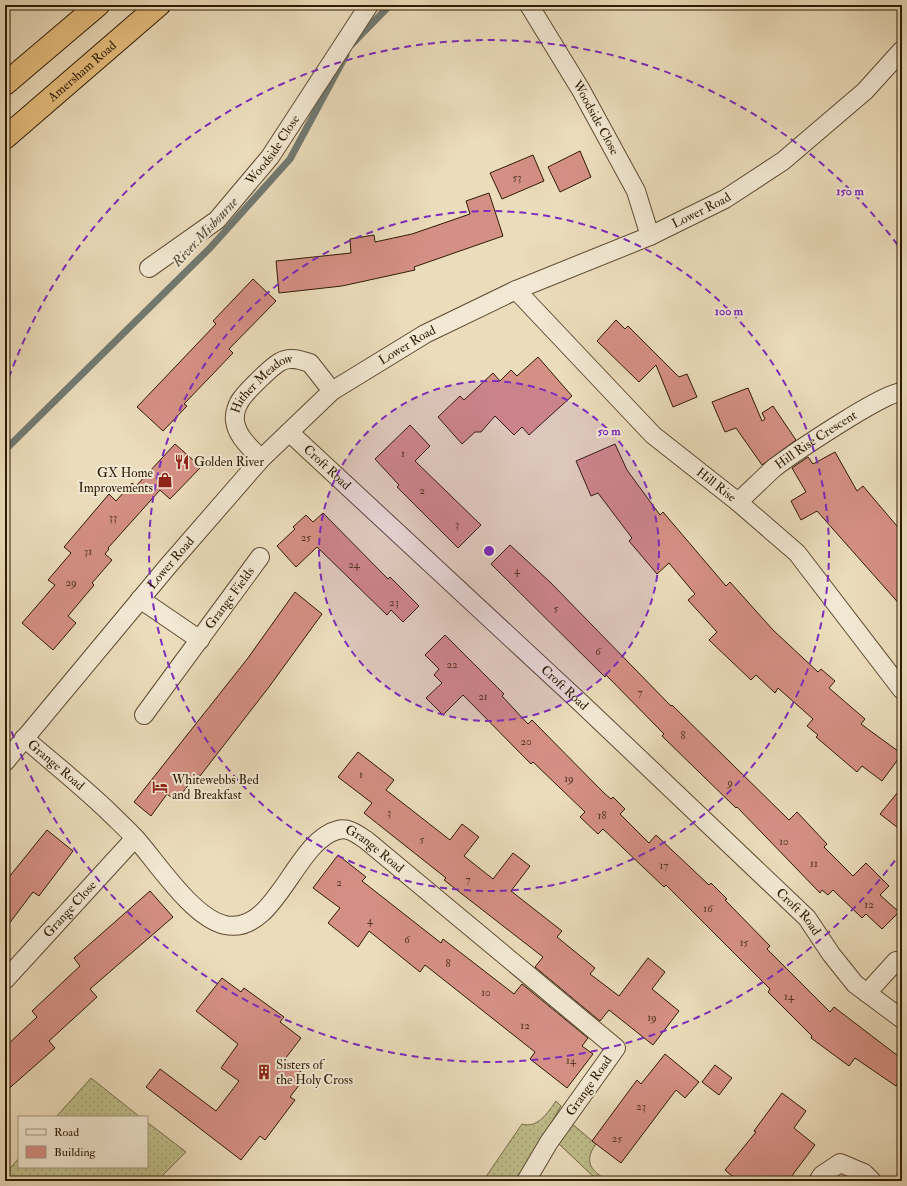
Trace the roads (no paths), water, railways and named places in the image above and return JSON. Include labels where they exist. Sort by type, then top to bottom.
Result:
[{"type":"highway","points":[[5,84],[98,5]]},
{"type":"highway","name":"Amersham Road","points":[[5,138],[159,5]]},
{"type":"street","name":"Woodside Close","points":[[149,268],[216,220],[270,157],[369,5]]},
{"type":"street","name":"Woodside Close","points":[[529,5],[581,90],[636,191],[650,236]]},
{"type":"street","name":"Lower Road","points":[[5,762],[140,599],[261,459],[332,391],[425,334],[516,290],[650,236],[725,200],[783,161],[865,91],[902,50]]},
{"type":"street","name":"Hill Rise","points":[[516,290],[653,435],[738,502],[797,553],[902,690]]},
{"type":"street","name":"Hither Meadow","points":[[261,459],[237,430],[235,421],[236,411],[241,398],[280,362],[290,359],[310,363],[332,391]]},
{"type":"street","name":"Hill Rise Crescent","points":[[738,502],[775,468],[887,396],[902,392]]},
{"type":"street","name":"Croft Road","points":[[289,432],[582,704],[807,918],[831,954],[855,984],[902,1019]]},
{"type":"street","name":"Grange Fields","points":[[144,715],[260,557]]},
{"type":"street","name":"Grange Fields","points":[[140,599],[200,640]]},
{"type":"street","name":"Grange Road","points":[[24,738],[107,810],[135,838],[191,904],[207,917],[226,925],[245,924],[264,912],[314,846],[326,835],[339,829],[354,832],[366,840],[616,1048],[549,1142],[526,1181]]},
{"type":"street","name":"Grange Close","points":[[5,980],[135,838]]},
{"type":"street","points":[[867,993],[896,961]]},
{"type":"street","points":[[818,1181],[822,1175],[840,1163],[864,1173],[872,1181]]},
{"type":"waterway","name":"River Misbourne","points":[[352,44],[390,5]]},
{"type":"waterway","name":"River Misbourne","points":[[5,450],[210,248],[290,159],[346,55]]},
{"type":"place","name":"Golden River","points":[[182,462]]},
{"type":"place","name":"GX Home Improvements","points":[[165,480]]},
{"type":"place","name":"Whitewebbs Bed and Breakfast","points":[[160,787]]},
{"type":"place","name":"Sisters of the Holy Cross","points":[[264,1072]]}]
